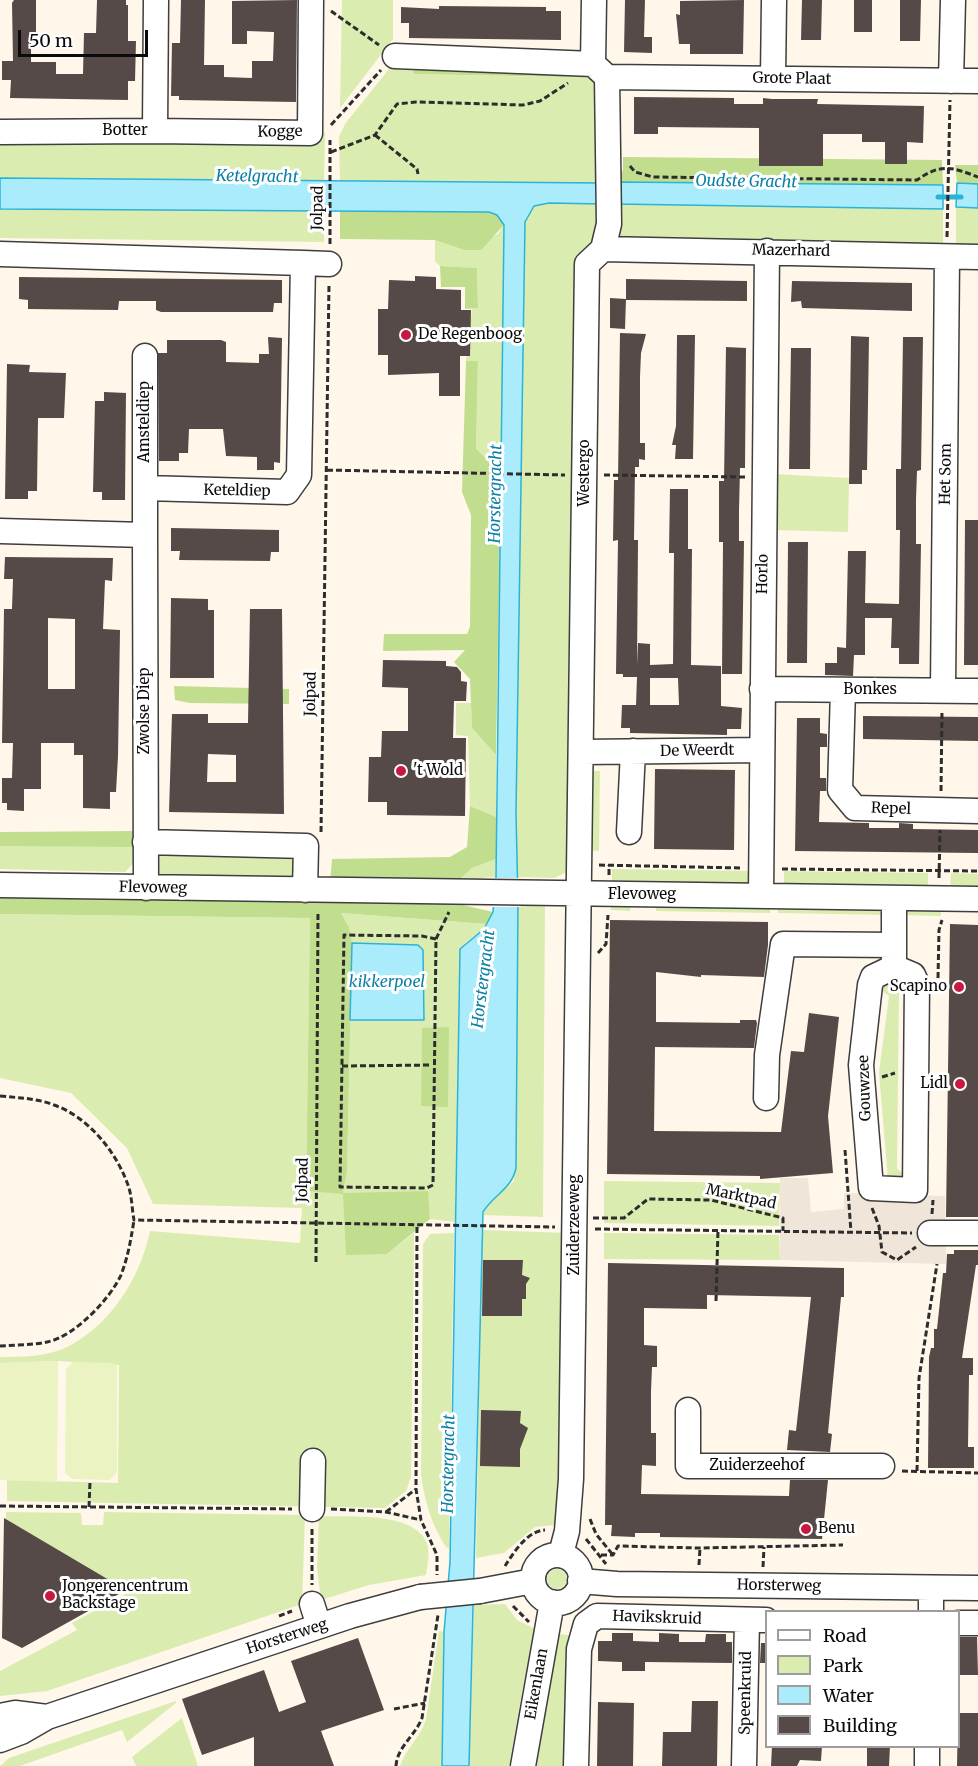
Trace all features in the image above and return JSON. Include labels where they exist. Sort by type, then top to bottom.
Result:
[{"type":"street","name":"Botter","points":[[0,132],[155,131],[156,0]]},
{"type":"street","name":"Westergo","points":[[578,894],[583,752],[587,264],[603,249],[609,224],[616,163],[600,70],[594,0]]},
{"type":"street","points":[[773,79],[774,0]]},
{"type":"street","points":[[951,81],[952,0]]},
{"type":"street","name":"Kogge","points":[[155,131],[310,133],[321,6]]},
{"type":"street","points":[[395,56],[600,70]]},
{"type":"street","name":"Grote Plaat","points":[[600,70],[773,79],[978,81]]},
{"type":"street","name":"Mazerhard","points":[[603,249],[978,257]]},
{"type":"street","name":"Horlo","points":[[761,896],[767,251]]},
{"type":"street","points":[[0,254],[329,264]]},
{"type":"street","name":"Het Som","points":[[943,690],[946,257]]},
{"type":"street","name":"Keteldiep","points":[[145,488],[286,492],[299,474],[303,262]]},
{"type":"street","name":"Amsteldiep","points":[[145,356],[145,488]]},
{"type":"street","points":[[0,531],[145,535],[145,488]]},
{"type":"street","name":"Zwolse Diep","points":[[145,535],[146,888]]},
{"type":"street","name":"Bonkes","points":[[762,689],[978,691]]},
{"type":"street","name":"Repel","points":[[843,690],[840,790],[855,808],[978,810]]},
{"type":"street","name":"De Weerdt","points":[[583,752],[762,750]]},
{"type":"street","points":[[629,832],[633,752]]},
{"type":"street","points":[[145,842],[306,846],[313,890]]},
{"type":"street","name":"Flevoweg","points":[[0,885],[978,899]]},
{"type":"street","name":"Zuiderzeeweg","points":[[564,1543],[572,1479],[569,1225],[578,894]]},
{"type":"street","points":[[871,1188],[915,1190],[917,984],[894,956],[894,898]]},
{"type":"street","points":[[766,1098],[767,1055],[783,944],[894,956]]},
{"type":"street","name":"Gouwzee","points":[[871,1188],[861,1065],[870,985],[873,977],[894,956]]},
{"type":"street","points":[[924,1233],[978,1233]]},
{"type":"street","name":"Zuiderzeehof","points":[[688,1410],[688,1466],[888,1468]]},
{"type":"street","points":[[312,1509],[313,1461]]},
{"type":"street","points":[[564,1543],[578,1567],[580,1581],[572,1598],[552,1602],[536,1592],[533,1581],[540,1562],[564,1543]]},
{"type":"street","name":"Horsterweg","points":[[0,1740],[21,1732],[47,1717],[316,1615],[429,1602],[533,1581]]},
{"type":"street","name":"Horsterweg","points":[[580,1581],[931,1600],[978,1588]]},
{"type":"street","name":"Eikenlaan","points":[[523,1766],[552,1602]]},
{"type":"street","name":"Havikskruid","points":[[576,1766],[581,1636],[586,1624],[597,1616],[757,1620]]},
{"type":"street","name":"Speenkruid","points":[[744,1766],[757,1620]]},
{"type":"street","points":[[960,1623],[978,1623]]},
{"type":"street","name":"Horsterweg","points":[[0,1716],[15,1713],[47,1717]]},
{"type":"street","points":[[927,1748],[927,1766]]},
{"type":"path","points":[[321,6],[395,56],[329,126]]},
{"type":"path","points":[[330,152],[375,135],[397,104],[416,102],[523,105],[540,101],[600,70]]},
{"type":"path","points":[[948,220],[951,81]]},
{"type":"path","points":[[375,135],[417,169],[418,174]]},
{"type":"path","points":[[616,163],[653,177],[917,180],[936,169],[948,167],[959,168],[978,177]]},
{"type":"path","name":"Jolpad","points":[[321,833],[331,165]]},
{"type":"path","points":[[327,470],[764,477]]},
{"type":"path","name":"Jolpad","points":[[313,890],[316,1262]]},
{"type":"path","points":[[344,935],[422,936],[436,939],[432,1065],[433,1185],[427,1188],[340,1187],[342,1066],[344,935]]},
{"type":"path","points":[[933,946],[938,946]]},
{"type":"path","points":[[342,1066],[432,1065]]},
{"type":"path","points":[[861,1065],[877,1077],[897,1072],[916,1082]]},
{"type":"path","points":[[0,1096],[29,1098],[56,1105],[83,1122],[118,1162],[130,1190],[134,1220],[129,1250],[120,1277],[94,1312],[74,1329],[49,1342],[0,1346]]},
{"type":"path","points":[[871,1188],[874,1219],[880,1232],[882,1252],[897,1260],[915,1250],[924,1233]]},
{"type":"path","name":"Marktpad","points":[[569,1225],[624,1218],[648,1199],[711,1200],[783,1218],[783,1231]]},
{"type":"path","points":[[134,1220],[417,1227],[432,1225],[569,1225]]},
{"type":"path","name":"Marktpad","points":[[569,1225],[924,1233]]},
{"type":"path","points":[[417,1227],[416,1489],[422,1521],[437,1555],[437,1576]]},
{"type":"path","points":[[716,1301],[718,1230]]},
{"type":"path","points":[[917,1471],[919,1378],[937,1264]]},
{"type":"path","points":[[888,1468],[978,1473]]},
{"type":"path","points":[[89,1507],[90,1482]]},
{"type":"path","points":[[386,1512],[416,1489]]},
{"type":"path","points":[[0,1506],[312,1509],[386,1512],[422,1521]]},
{"type":"path","points":[[312,1509],[316,1615]]},
{"type":"path","points":[[503,1567],[520,1544],[539,1531],[564,1543],[580,1535],[594,1546]]},
{"type":"path","points":[[601,1555],[613,1555],[618,1546],[700,1548],[843,1545]]},
{"type":"path","points":[[759,1570],[763,1570],[764,1547]]},
{"type":"path","points":[[699,1570],[700,1548]]},
{"type":"path","points":[[396,1766],[402,1747],[417,1730],[425,1703],[429,1602]]},
{"type":"path","points":[[394,1709],[425,1703]]},
{"type":"green space","points":[[342,0],[393,0],[393,39],[340,108]]},
{"type":"green space","points":[[412,56],[415,74],[545,77],[595,75],[603,183],[340,181],[339,137],[345,124],[397,59]]},
{"type":"green space","points":[[413,62],[575,73],[564,77],[414,74]]},
{"type":"green space","points":[[325,132],[324,181],[0,178],[0,141],[317,139]]},
{"type":"green space","points":[[623,157],[942,160],[943,185],[616,182],[623,170]]},
{"type":"green space","points":[[955,165],[978,165],[978,184],[957,183]]},
{"type":"green space","points":[[549,203],[602,204],[596,239],[567,872],[554,878],[517,877],[516,813],[525,222],[534,206]]},
{"type":"green space","points":[[615,204],[943,209],[943,246],[612,241]]},
{"type":"green space","points":[[956,207],[978,208],[978,247],[956,246]]},
{"type":"green space","points":[[0,209],[324,211],[324,242],[0,238]]},
{"type":"green space","points":[[340,211],[489,212],[497,214],[504,225],[481,250],[464,250],[435,240],[340,239]]},
{"type":"green space","points":[[504,225],[501,473],[476,450],[478,362],[466,361],[472,309],[478,308],[477,268],[440,266],[435,261],[435,240],[464,250],[498,234]]},
{"type":"green space","points":[[440,266],[477,268],[478,308],[465,309],[465,287],[441,287]]},
{"type":"green space","points":[[466,361],[478,361],[476,449],[501,473],[496,755],[472,728],[470,679],[454,662],[465,650],[383,651],[384,634],[467,634],[470,627],[471,515],[462,492]]},
{"type":"green space","points":[[774,474],[849,478],[848,532],[775,530]]},
{"type":"green space","points":[[174,686],[289,689],[289,704],[190,703],[175,700]]},
{"type":"green space","points":[[456,703],[471,703],[472,728],[496,755],[496,817],[470,806],[468,736],[456,735]]},
{"type":"green space","points":[[588,771],[600,771],[599,851],[587,850]]},
{"type":"green space","points":[[470,806],[496,817],[496,859],[472,868],[455,884],[330,884],[332,859],[450,857],[467,847]]},
{"type":"green space","points":[[139,831],[140,847],[0,846],[0,832]]},
{"type":"green space","points":[[0,846],[140,847],[137,859],[125,872],[0,869]]},
{"type":"green space","points":[[152,848],[292,856],[296,869],[292,879],[160,880],[151,869]]},
{"type":"green space","points":[[496,859],[496,877],[455,884],[472,868]]},
{"type":"green space","points":[[612,869],[755,871],[752,880],[742,887],[612,885]]},
{"type":"green space","points":[[784,871],[928,873],[928,890],[784,888]]},
{"type":"green space","points":[[951,873],[978,874],[978,890],[950,890]]},
{"type":"green space","points":[[0,894],[450,902],[493,912],[487,924],[341,913],[349,927],[352,943],[347,1171],[343,1193],[428,1191],[430,1219],[387,1254],[346,1255],[343,1194],[306,1191],[310,918],[0,914]]},
{"type":"green space","points":[[518,902],[545,902],[543,1217],[483,1215],[487,1205],[514,1181]]},
{"type":"green space","points":[[611,902],[770,904],[770,913],[656,911],[656,905],[630,905],[630,911],[611,910]]},
{"type":"green space","points":[[880,905],[887,915],[778,913],[778,907]]},
{"type":"green space","points":[[941,907],[941,916],[902,915],[903,909]]},
{"type":"green space","points":[[341,913],[487,924],[484,929],[465,943],[459,981],[455,1222],[430,1219],[427,1191],[387,1254],[414,1233],[411,1477],[406,1491],[385,1508],[7,1501],[7,1480],[118,1483],[119,1365],[58,1361],[0,1363],[0,1357],[44,1354],[61,1350],[98,1325],[122,1298],[131,1282],[139,1266],[150,1231],[300,1243],[302,1208],[153,1204],[127,1148],[71,1093],[0,1078],[0,914],[310,918],[306,1191],[343,1193],[347,1171],[352,944],[349,927]]},
{"type":"green space","points":[[896,972],[913,995],[899,987],[897,1169],[910,1177],[888,1180],[879,1072],[889,996],[875,986]]},
{"type":"green space","points":[[449,1027],[448,1107],[421,1106],[422,1028]]},
{"type":"green space","points":[[604,1181],[780,1183],[779,1226],[604,1223]]},
{"type":"green space","points":[[482,1230],[568,1233],[561,1495],[555,1525],[535,1527],[504,1553],[476,1558]]},
{"type":"green space","points":[[454,1233],[449,1548],[446,1547],[433,1521],[421,1475],[423,1244],[430,1234]]},
{"type":"green space","points":[[604,1233],[779,1235],[780,1260],[604,1259]]},
{"type":"green space","points":[[58,1361],[57,1482],[0,1480],[0,1363]]},
{"type":"green space","points":[[73,1362],[112,1363],[117,1366],[117,1472],[110,1480],[72,1479],[65,1473],[66,1369]]},
{"type":"green space","points":[[6,1512],[81,1513],[82,1525],[103,1525],[104,1512],[305,1515],[302,1604],[47,1691],[0,1696],[0,1671],[77,1630],[72,1623],[127,1593],[6,1526]]},
{"type":"green space","points":[[319,1516],[373,1517],[401,1522],[413,1528],[422,1535],[427,1544],[426,1575],[369,1585],[321,1600],[317,1568]]},
{"type":"green space","points":[[557,1569],[564,1572],[567,1579],[564,1586],[557,1589],[550,1586],[547,1579],[550,1572]]},
{"type":"green space","points":[[505,1604],[517,1620],[537,1630],[524,1681],[509,1766],[469,1766],[474,1605]]},
{"type":"green space","points":[[439,1631],[444,1632],[442,1766],[400,1766],[426,1719]]},
{"type":"green space","points":[[553,1633],[574,1636],[568,1766],[533,1766]]},
{"type":"green space","points":[[176,1701],[127,1742],[122,1730],[20,1766],[0,1766],[9,1758]]},
{"type":"green space","points":[[182,1718],[198,1766],[136,1766],[132,1757]]},
{"type":"shaded area","points":[[780,1178],[808,1178],[811,1212],[844,1209],[844,1193],[945,1196],[946,1264],[780,1260]]},
{"type":"water","name":"Horstergracht","points":[[0,178],[603,183],[602,204],[549,203],[534,206],[525,222],[516,813],[518,902],[516,1168],[511,1181],[483,1212],[469,1766],[442,1766],[444,1632],[450,1562],[460,949],[484,929],[493,912],[496,877],[504,225],[497,215],[489,212],[0,209]]},
{"type":"water","points":[[616,182],[943,185],[943,209],[615,204]]},
{"type":"water","points":[[957,183],[978,184],[978,208],[956,207]]},
{"type":"water","name":"kikkerpoel","points":[[352,943],[418,945],[423,950],[424,1020],[350,1020]]},
{"type":"pier","points":[[493,878],[520,878],[521,907],[490,907]]},
{"type":"building","points":[[14,0],[36,0],[36,33],[31,33],[31,62],[56,62],[56,74],[83,74],[84,33],[96,33],[97,0],[126,0],[128,41],[136,41],[135,81],[128,81],[128,100],[10,98],[11,80],[2,80],[2,61],[13,61],[12,3]]},
{"type":"building","points":[[181,0],[205,0],[204,65],[224,65],[224,77],[252,78],[252,61],[273,61],[274,32],[247,31],[247,44],[232,44],[232,1],[297,0],[296,102],[179,100],[179,96],[171,96],[172,43],[180,43]]},
{"type":"building","points":[[625,0],[645,0],[644,37],[652,37],[652,53],[624,52]]},
{"type":"building","points":[[744,0],[743,54],[690,54],[690,44],[679,44],[676,14],[680,15],[680,1]]},
{"type":"building","points":[[802,0],[822,0],[821,40],[801,40]]},
{"type":"building","points":[[854,0],[872,0],[872,32],[854,32]]},
{"type":"building","points":[[900,0],[921,0],[920,41],[900,41]]},
{"type":"building","points":[[439,6],[546,7],[546,11],[561,11],[561,40],[409,38],[409,23],[401,23],[401,7],[439,9]]},
{"type":"building","points":[[634,97],[734,98],[734,104],[763,104],[763,98],[818,99],[817,104],[924,106],[923,143],[907,142],[907,164],[885,164],[885,142],[862,142],[862,134],[823,134],[823,166],[759,166],[759,128],[658,127],[658,134],[634,134]]},
{"type":"building","points":[[415,276],[436,277],[436,289],[461,290],[461,310],[471,310],[470,356],[460,356],[460,396],[439,396],[439,373],[388,375],[388,355],[378,355],[378,309],[388,309],[389,280],[415,281]]},
{"type":"building","points":[[19,277],[282,280],[282,303],[274,303],[273,312],[161,312],[156,310],[156,301],[119,301],[118,310],[28,309],[28,300],[19,299]]},
{"type":"building","points":[[626,279],[747,281],[747,301],[626,300]]},
{"type":"building","points":[[792,281],[912,283],[912,311],[802,308],[801,301],[791,302]]},
{"type":"building","points":[[610,298],[626,299],[625,329],[610,328]]},
{"type":"building","points":[[620,333],[646,334],[641,353],[640,377],[640,443],[645,443],[645,460],[639,459],[639,467],[635,467],[634,540],[638,540],[637,665],[638,643],[650,644],[650,665],[673,664],[674,553],[669,553],[670,489],[688,489],[688,549],[692,549],[691,665],[721,666],[721,706],[742,708],[741,729],[727,729],[727,735],[630,733],[630,728],[621,728],[622,705],[636,705],[637,677],[623,677],[623,674],[616,674],[618,540],[613,541],[614,480],[618,480]],"holes":[[[650,678],[678,678],[679,705],[650,705]]]},
{"type":"building","points":[[677,335],[695,335],[693,459],[675,459],[676,445],[672,445],[676,426]]},
{"type":"building","points":[[851,336],[869,337],[867,470],[862,470],[862,484],[849,484]]},
{"type":"building","points":[[268,337],[282,338],[280,463],[274,462],[274,470],[257,470],[257,457],[226,456],[223,429],[189,429],[188,453],[179,453],[179,461],[159,461],[158,353],[167,353],[167,340],[221,340],[226,342],[226,362],[259,363],[259,354],[269,354]]},
{"type":"building","points":[[903,337],[923,337],[921,470],[917,471],[916,500],[916,544],[921,544],[919,664],[899,664],[899,648],[891,648],[892,618],[865,618],[865,655],[854,655],[853,676],[825,675],[825,663],[837,663],[837,647],[846,648],[848,551],[866,551],[865,603],[899,604],[900,530],[896,530],[896,469],[901,469]]},
{"type":"building","points":[[726,347],[746,348],[745,468],[740,468],[739,511],[739,541],[744,541],[742,674],[722,674],[723,542],[719,542],[719,481],[724,481]]},
{"type":"building","points":[[791,348],[811,348],[810,469],[789,469]]},
{"type":"building","points":[[7,364],[30,365],[29,372],[66,373],[64,418],[38,418],[37,491],[28,491],[28,499],[5,499]]},
{"type":"building","points":[[104,392],[126,393],[125,500],[102,500],[102,492],[93,492],[95,401],[104,401]]},
{"type":"building","points":[[965,520],[978,520],[978,665],[964,665]]},
{"type":"building","points":[[171,528],[279,530],[279,552],[271,552],[270,561],[179,560],[180,551],[171,551]]},
{"type":"building","points":[[788,542],[808,542],[807,663],[787,663]]},
{"type":"building","points":[[5,557],[113,558],[112,581],[105,580],[103,629],[120,630],[116,792],[110,792],[110,809],[83,808],[83,755],[74,755],[74,743],[41,743],[41,789],[24,789],[24,811],[7,810],[7,803],[2,803],[2,778],[12,778],[13,743],[2,743],[4,609],[12,609],[13,579],[4,579]],"holes":[[[48,618],[75,619],[75,689],[48,689]]]},
{"type":"building","points":[[171,598],[208,599],[208,610],[214,610],[214,678],[170,678]]},
{"type":"building","points":[[250,609],[282,609],[284,814],[169,812],[172,714],[208,714],[208,723],[248,723]],"holes":[[[208,754],[236,755],[236,782],[207,782]]]},
{"type":"building","points":[[383,660],[446,661],[446,666],[457,667],[461,672],[461,681],[467,682],[466,701],[454,701],[453,738],[466,738],[465,816],[387,815],[387,802],[368,802],[369,757],[381,757],[382,731],[408,731],[408,688],[382,687]]},
{"type":"building","points":[[863,716],[978,717],[978,741],[863,739]]},
{"type":"building","points":[[797,718],[820,718],[820,733],[827,734],[827,747],[820,747],[820,778],[826,778],[826,791],[820,791],[819,822],[869,823],[869,828],[899,828],[899,823],[913,824],[913,829],[978,830],[978,853],[795,851]]},
{"type":"building","points":[[655,769],[735,770],[734,850],[654,849]]},
{"type":"building","points":[[610,920],[768,922],[764,977],[701,975],[701,977],[656,972],[656,1022],[740,1023],[740,1020],[756,1020],[757,1023],[754,1048],[655,1047],[654,1131],[781,1132],[791,1051],[804,1052],[809,1013],[839,1017],[828,1116],[833,1173],[760,1179],[760,1176],[607,1174]]},
{"type":"building","points":[[950,924],[978,925],[978,1217],[946,1217]]},
{"type":"building","points":[[954,1250],[978,1250],[978,1265],[976,1265],[962,1358],[973,1358],[973,1375],[969,1375],[968,1447],[974,1447],[974,1468],[928,1468],[929,1357],[931,1348],[934,1348],[934,1329],[937,1329],[947,1254],[954,1254]]},
{"type":"building","points":[[483,1260],[523,1260],[522,1275],[530,1278],[526,1284],[526,1299],[522,1299],[522,1316],[482,1316]]},
{"type":"building","points":[[608,1263],[844,1268],[844,1297],[841,1297],[828,1433],[832,1434],[830,1452],[787,1450],[789,1430],[796,1431],[811,1297],[707,1295],[707,1309],[644,1308],[644,1345],[657,1346],[657,1367],[652,1367],[651,1391],[651,1433],[656,1433],[656,1466],[642,1465],[641,1494],[789,1496],[790,1480],[828,1480],[822,1539],[660,1537],[660,1533],[635,1533],[635,1537],[611,1536],[612,1525],[605,1525]]},
{"type":"building","points":[[481,1410],[521,1411],[520,1423],[528,1428],[520,1449],[520,1467],[480,1466]]},
{"type":"building","points":[[4,1518],[126,1590],[22,1648],[2,1638]]},
{"type":"building","points":[[612,1633],[633,1633],[633,1641],[659,1642],[659,1633],[679,1634],[679,1642],[705,1642],[706,1634],[726,1634],[726,1642],[732,1642],[732,1663],[645,1662],[645,1671],[622,1671],[622,1662],[598,1661],[598,1641],[612,1641]]},
{"type":"building","points":[[960,1637],[977,1637],[978,1675],[960,1675]]},
{"type":"building","points":[[358,1638],[384,1710],[321,1731],[334,1766],[254,1766],[254,1737],[202,1755],[182,1699],[264,1670],[279,1712],[306,1702],[291,1661]]},
{"type":"building","points":[[761,1643],[765,1643],[765,1663],[760,1663]]},
{"type":"building","points":[[692,1701],[718,1701],[717,1766],[662,1766],[663,1732],[691,1732]]},
{"type":"building","points":[[598,1702],[634,1703],[633,1766],[597,1766]]},
{"type":"building","points":[[960,1713],[978,1713],[978,1766],[957,1766],[957,1748],[960,1748]]},
{"type":"building","points":[[772,1748],[822,1748],[821,1761],[800,1760],[797,1766],[771,1766]]},
{"type":"building","points":[[867,1748],[890,1748],[889,1766],[867,1766]]},
{"type":"waterway","name":"Oudste Gracht","points":[[938,197],[961,197]]},
{"type":"place","name":"De Regenboog","points":[[406,335]]},
{"type":"place","name":"'t Wold","points":[[401,771]]},
{"type":"place","name":"Scapino","points":[[959,987]]},
{"type":"place","name":"Lidl","points":[[960,1084]]},
{"type":"place","name":"Benu","points":[[806,1529]]},
{"type":"place","name":"Jongerencentrum Backstage","points":[[50,1596]]},
{"type":"water label","name":"Ketelgracht","points":[[257,177]]}]
